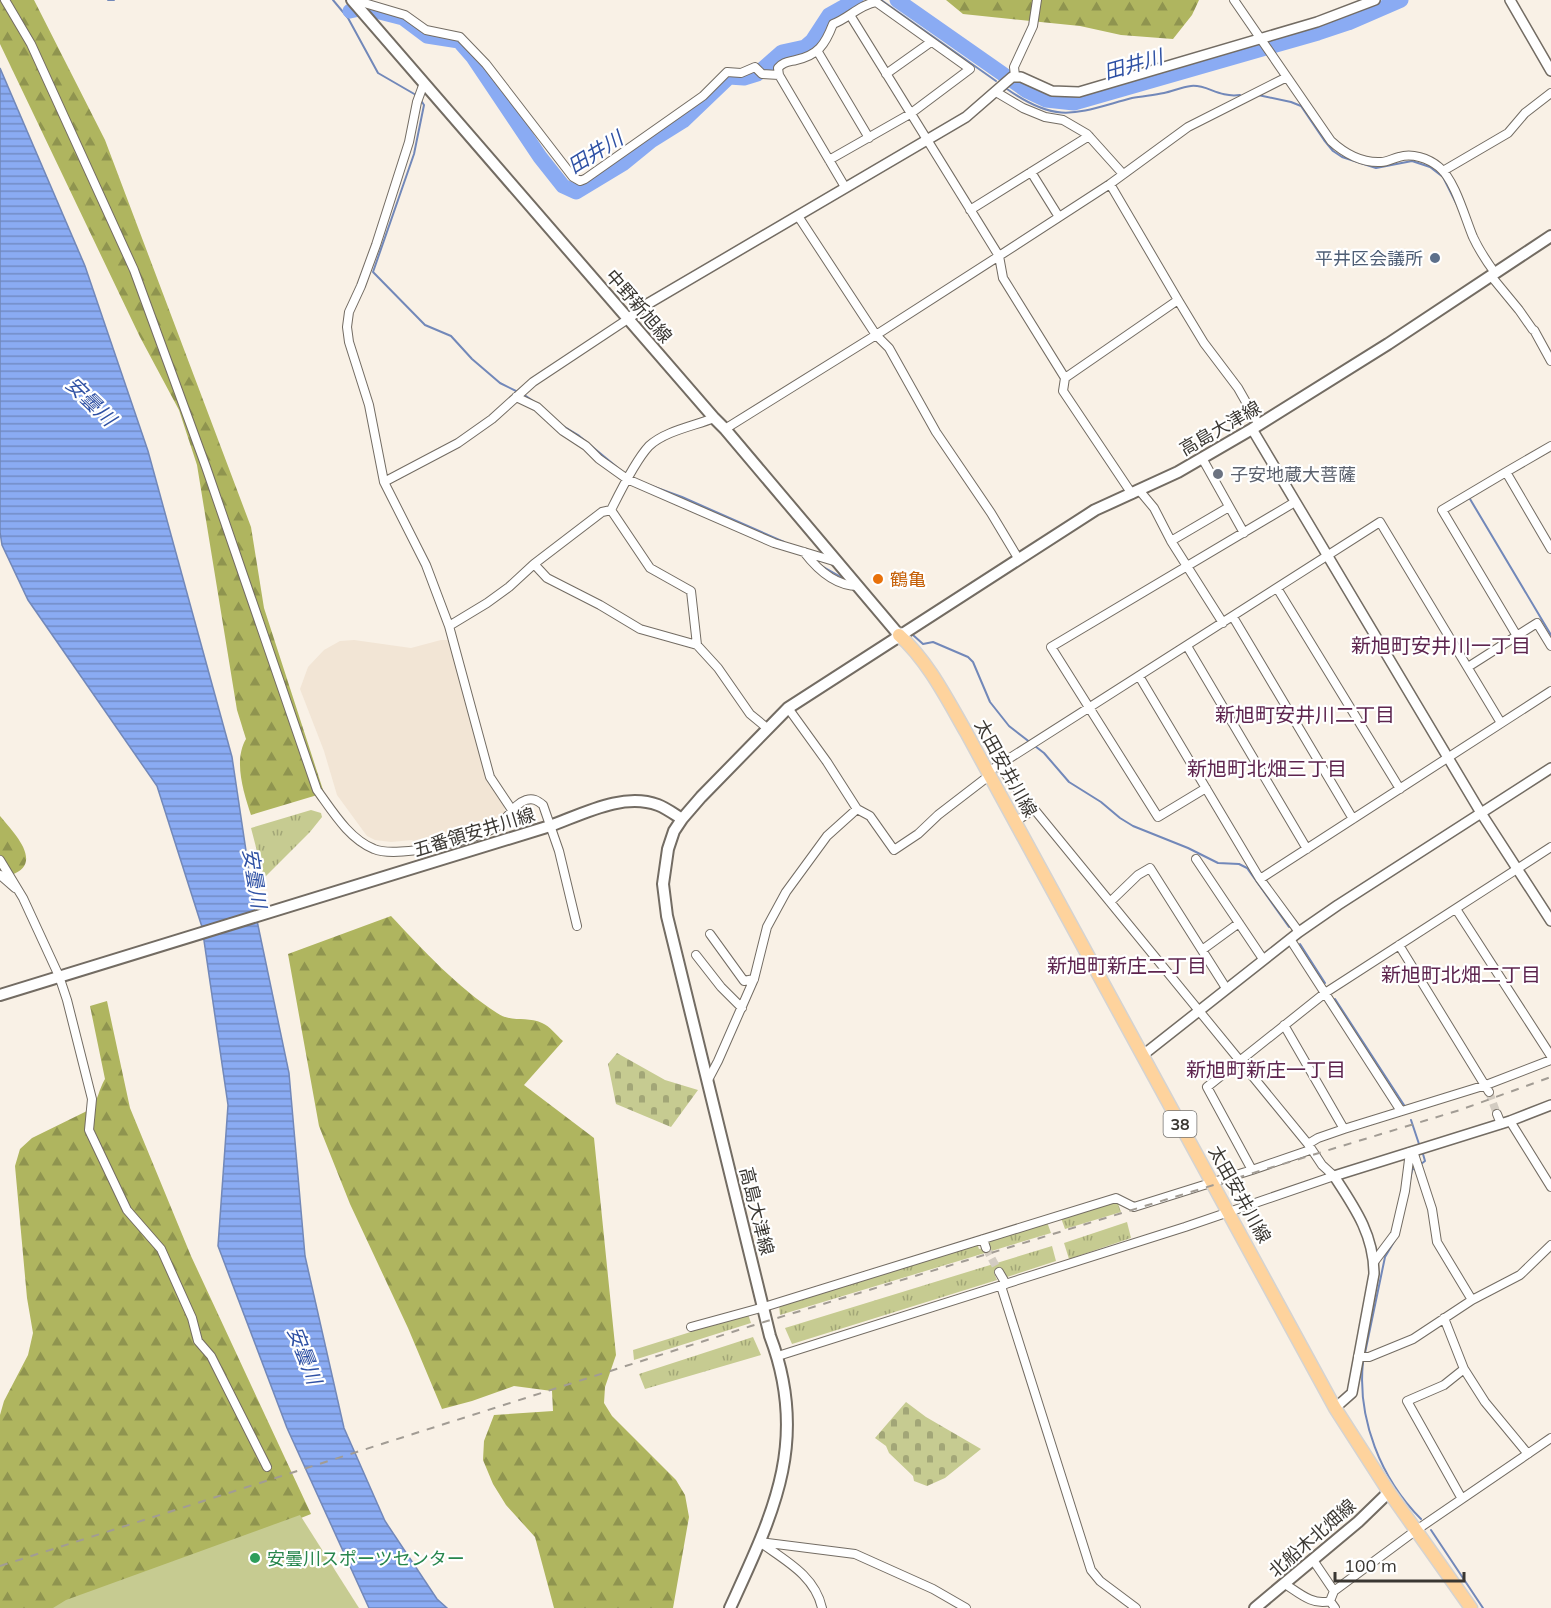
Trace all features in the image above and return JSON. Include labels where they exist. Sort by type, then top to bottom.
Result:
[{"type":"main road","name":"中野新旭線","points":[[352,0],[725,429],[899,635]]},
{"type":"main road","name":"高島大津線","points":[[899,635],[1095,510],[1202,458],[1255,427],[1551,236]]},
{"type":"main road","points":[[682,819],[788,708],[899,635]]},
{"type":"main road","name":"太田安井川線","points":[[899,635],[910,645],[939,685],[992,771],[1015,822],[1335,1408],[1415,1531],[1471,1608]]},
{"type":"main road","name":"五番領安井川線","points":[[0,995],[550,826],[609,804],[634,800],[657,805],[682,819]]},
{"type":"main road","name":"高島大津線","points":[[682,819],[674,831],[668,849],[663,884],[667,916],[771,1336],[778,1356],[788,1410],[787,1446],[783,1476],[776,1500],[730,1608]]},
{"type":"main road","name":"北船木北畑線","points":[[1255,1608],[1358,1522],[1389,1492]]},
{"type":"street","points":[[5,0],[31,44],[134,270],[206,467],[317,790],[348,831],[376,850],[394,852],[429,849],[479,835],[499,825],[512,810],[529,799],[537,800],[543,805],[559,851],[577,926]]},
{"type":"street","points":[[352,0],[405,15],[426,30],[460,37],[486,64],[573,177],[580,181],[703,96],[727,72],[741,73],[755,67],[762,74],[778,75]]},
{"type":"street","points":[[1015,76],[1014,67],[1033,26],[1036,0]]},
{"type":"street","points":[[1234,0],[1331,141],[1341,150],[1374,162],[1384,162],[1400,156],[1417,156],[1438,166],[1443,171],[1463,208],[1477,244],[1493,275],[1534,330],[1550,357]]},
{"type":"street","points":[[1015,76],[1052,91],[1079,92],[1103,87],[1263,40],[1375,0]]},
{"type":"street","points":[[1510,0],[1551,71]]},
{"type":"street","points":[[829,160],[910,114],[970,69],[876,2],[865,4],[833,24],[829,36],[818,52],[783,63],[778,68],[778,75],[845,187]]},
{"type":"street","points":[[849,15],[999,256],[1002,278],[1065,378],[1063,391],[1135,492],[1154,508],[1170,541],[1223,623]]},
{"type":"street","points":[[886,74],[931,42]]},
{"type":"street","points":[[818,52],[869,138]]},
{"type":"street","points":[[384,482],[458,443],[492,419],[533,382],[644,306],[966,117],[1015,76]]},
{"type":"street","points":[[725,429],[1110,184],[1188,127],[1287,77]]},
{"type":"street","points":[[424,83],[417,102],[409,142],[376,245],[349,312],[347,327],[349,342],[369,405],[384,482],[426,565],[449,626],[490,777],[512,810]]},
{"type":"street","points":[[996,92],[1023,108],[1045,117],[1063,120],[1089,136],[1123,174]]},
{"type":"street","points":[[1443,171],[1508,134],[1526,113],[1551,93]]},
{"type":"street","points":[[970,210],[1089,136]]},
{"type":"street","points":[[1031,172],[1059,217]]},
{"type":"street","points":[[1110,184],[1204,343],[1238,388],[1255,427],[1295,502],[1481,813],[1551,921]]},
{"type":"street","points":[[798,216],[876,335],[889,348],[936,432],[967,481],[991,513],[1018,558]]},
{"type":"street","points":[[1065,378],[1178,300]]},
{"type":"street","points":[[516,397],[537,407],[563,431],[627,479],[774,543],[838,563]]},
{"type":"street","points":[[611,510],[627,479],[650,446],[666,436],[714,418]]},
{"type":"street","points":[[1517,636],[1442,510],[1551,446]]},
{"type":"street","points":[[1202,458],[1244,533]]},
{"type":"street","points":[[1506,472],[1551,549]]},
{"type":"street","points":[[1206,788],[1158,817],[1051,647],[1295,502]]},
{"type":"street","points":[[1170,541],[1229,507]]},
{"type":"street","points":[[449,626],[502,592],[534,564],[602,512],[611,510]]},
{"type":"street","points":[[611,510],[650,568],[691,591],[697,645]]},
{"type":"street","points":[[788,708],[857,809],[870,816],[894,850],[918,834],[938,814],[992,771],[1028,746],[1380,522],[1501,723]]},
{"type":"street","points":[[804,552],[822,573],[848,586],[858,586]]},
{"type":"street","points":[[534,564],[547,579],[600,605],[640,629],[697,645],[718,668],[750,714],[767,728]]},
{"type":"street","points":[[1277,588],[1400,789]]},
{"type":"street","points":[[1233,617],[1353,819]]},
{"type":"street","points":[[1468,667],[1537,622],[1551,646]]},
{"type":"street","points":[[1187,646],[1307,849]]},
{"type":"street","points":[[1139,676],[1260,879],[1299,932]]},
{"type":"street","points":[[1260,879],[1551,691]]},
{"type":"street","points":[[1143,1055],[1299,932],[1551,768]]},
{"type":"street","points":[[992,771],[1034,809],[1199,1009],[1322,1165],[1334,1176],[1360,1216],[1370,1243],[1374,1275],[1352,1394],[1335,1408]]},
{"type":"street","points":[[708,1080],[754,979],[767,927],[786,892],[827,836],[857,809]]},
{"type":"street","points":[[1015,822],[1034,809]]},
{"type":"street","points":[[1252,1170],[1207,1087],[1325,993],[1551,847]]},
{"type":"street","points":[[1196,859],[1263,959]]},
{"type":"street","points":[[0,860],[19,890],[67,1000],[92,1099],[89,1130],[127,1210],[161,1249],[192,1318],[198,1341],[211,1356],[267,1467]]},
{"type":"street","points":[[1110,902],[1138,875],[1150,868],[1226,988]]},
{"type":"street","points":[[0,875],[19,890]]},
{"type":"street","points":[[691,1327],[984,1243],[1116,1198],[1134,1207],[1213,1183],[1309,1147],[1318,1138],[1401,1111],[1406,1112],[1488,1088],[1551,1058],[1456,909]]},
{"type":"street","points":[[1202,950],[1239,923]]},
{"type":"street","points":[[710,934],[744,981],[754,979]]},
{"type":"street","points":[[1290,939],[1401,1111]]},
{"type":"street","points":[[1399,945],[1488,1088]]},
{"type":"street","points":[[696,955],[721,987],[742,1008]]},
{"type":"street","points":[[1284,1025],[1344,1130]]},
{"type":"street","points":[[778,1356],[1004,1285],[1551,1105]]},
{"type":"street","points":[[1503,1120],[1551,1187]]},
{"type":"street","points":[[1374,1262],[1395,1234],[1411,1151]]},
{"type":"street","points":[[1411,1151],[1432,1209],[1437,1242],[1472,1300]]},
{"type":"street","points":[[1358,1357],[1368,1357],[1402,1344],[1472,1300],[1520,1275],[1551,1245]]},
{"type":"street","points":[[999,1272],[1091,1570],[1100,1581],[1136,1608]]},
{"type":"street","points":[[1444,1318],[1464,1369],[1485,1402],[1528,1454]]},
{"type":"street","points":[[1462,1499],[1407,1401],[1444,1384],[1464,1369]]},
{"type":"street","points":[[1334,1590],[1415,1531],[1551,1438]]},
{"type":"street","points":[[760,1542],[800,1571],[816,1591],[822,1608]]},
{"type":"street","points":[[760,1542],[855,1554],[966,1608]]},
{"type":"street","points":[[1285,1584],[1314,1602],[1333,1604],[1334,1590],[1313,1560]]},
{"type":"shaded area","points":[[354,640],[411,648],[441,640],[450,640],[489,781],[504,806],[505,813],[485,826],[417,846],[412,840],[391,842],[375,840],[367,836],[337,795],[324,751],[300,689],[308,667],[324,650],[340,641]]},
{"type":"green space","points":[[0,0],[34,0],[105,140],[251,527],[264,608],[324,793],[251,815],[240,767],[240,757],[246,739],[237,710],[197,465],[179,410],[140,337],[0,44]]},
{"type":"green space","points":[[946,0],[1199,0],[1192,15],[1173,39],[1121,35],[1080,26],[963,14]]},
{"type":"green space","points":[[311,810],[321,813],[322,817],[264,878],[251,828]]},
{"type":"green space","points":[[0,816],[18,839],[26,855],[21,870],[11,875],[0,868]]},
{"type":"green space","points":[[391,916],[441,968],[482,1003],[502,1016],[542,1023],[563,1041],[524,1085],[594,1138],[616,1355],[605,1387],[604,1403],[612,1416],[676,1480],[685,1495],[689,1517],[673,1608],[554,1608],[535,1537],[506,1505],[493,1484],[483,1460],[484,1441],[494,1415],[553,1411],[552,1391],[514,1386],[442,1409],[408,1328],[350,1204],[319,1126],[288,954]]},
{"type":"green space","points":[[107,1001],[130,1108],[191,1256],[311,1514],[75,1608],[0,1608],[0,1415],[4,1401],[28,1355],[33,1333],[27,1298],[15,1166],[20,1149],[32,1138],[93,1106],[105,1079],[90,1006]]},
{"type":"green space","points":[[617,1053],[665,1080],[698,1090],[671,1127],[616,1104],[608,1064]]},
{"type":"green space","points":[[1117,1201],[1121,1212],[1065,1229],[1061,1218]]},
{"type":"green space","points":[[1047,1222],[1051,1233],[780,1315],[779,1305],[977,1243],[979,1249],[988,1247],[989,1240]]},
{"type":"green space","points":[[1127,1222],[1131,1238],[1069,1259],[1064,1243]]},
{"type":"green space","points":[[1052,1246],[1056,1261],[1007,1277],[1002,1270],[994,1273],[997,1280],[792,1344],[785,1328]]},
{"type":"green space","points":[[748,1314],[751,1323],[634,1360],[633,1350]]},
{"type":"green space","points":[[753,1337],[761,1355],[645,1389],[639,1374]]},
{"type":"green space","points":[[906,1402],[926,1417],[981,1449],[945,1478],[927,1486],[914,1481],[913,1476],[889,1453],[886,1446],[875,1438]]},
{"type":"green space","name":"安曇川スポーツセンター","points":[[300,1515],[359,1608],[53,1608],[66,1600]]},
{"type":"water","name":"安曇川","points":[[0,68],[85,266],[148,451],[232,757],[255,911],[289,1073],[305,1256],[344,1428],[385,1521],[437,1599],[447,1608],[369,1608],[287,1428],[218,1246],[228,1105],[202,927],[157,786],[28,600],[2,545],[0,532]]},
{"type":"waterway","points":[[108,0],[114,0]]},
{"type":"waterway","points":[[333,0],[348,18],[378,73],[416,95]]},
{"type":"waterway","name":"田井川","points":[[350,11],[364,8],[403,18],[427,36],[459,41],[473,57],[540,157],[563,186],[576,192],[624,163],[651,141],[683,121],[729,77],[744,78],[757,74],[782,52],[805,47],[812,41],[829,15],[856,0]]},
{"type":"waterway","points":[[881,0],[996,81]]},
{"type":"waterway","name":"田井川","points":[[897,0],[1027,91],[1046,100],[1074,103],[1318,33],[1401,0]]},
{"type":"waterway","points":[[1007,89],[1040,108],[1068,113],[1191,86],[1202,87],[1225,95],[1240,95]]},
{"type":"waterway","points":[[1258,95],[1301,106],[1324,140],[1333,151],[1342,157],[1376,168],[1412,161],[1430,167],[1443,177],[1458,207]]},
{"type":"waterway","points":[[420,99],[424,105],[414,154],[373,272],[425,325],[451,336],[472,359],[500,383],[518,392]]},
{"type":"waterway","points":[[523,394],[536,403]]},
{"type":"waterway","points":[[563,426],[578,435],[618,468]]},
{"type":"waterway","points":[[649,485],[784,542]]},
{"type":"waterway","points":[[1470,499],[1551,635]]},
{"type":"waterway","points":[[820,565],[846,580]]},
{"type":"waterway","points":[[913,635],[923,644],[933,642],[968,657],[973,662],[990,702],[1009,726],[1044,753],[1069,782],[1101,802],[1120,818],[1133,826],[1218,863],[1239,864],[1247,868],[1289,927]]},
{"type":"waterway","points":[[1300,944],[1325,983]]},
{"type":"waterway","points":[[1335,999],[1404,1105]]},
{"type":"waterway","points":[[1411,1120],[1419,1144]]},
{"type":"waterway","points":[[1421,1164],[1425,1161],[1423,1154]]},
{"type":"waterway","points":[[1410,1180],[1412,1170],[1417,1167]]},
{"type":"waterway","points":[[1365,1353],[1385,1257],[1395,1240]]},
{"type":"waterway","points":[[1363,1362],[1364,1405],[1375,1447],[1394,1486],[1421,1519]]},
{"type":"waterway","points":[[1431,1530],[1483,1608]]},
{"type":"tunnel","points":[[1489,1092],[1497,1114]]},
{"type":"tunnel","points":[[986,1248],[999,1272]]},
{"type":"railway","points":[[0,1566],[751,1326],[1460,1110],[1551,1077]]},
{"type":"place","name":"平井区会議所","points":[[1435,258]]},
{"type":"place","name":"子安地蔵大菩薩","points":[[1218,474]]},
{"type":"place","name":"鶴亀","points":[[878,579]]},
{"type":"place","name":"安曇川スポーツセンター","points":[[255,1558]]},
{"type":"district","name":"新旭町安井川一丁目","points":[[1441,645]]},
{"type":"district","name":"新旭町安井川二丁目","points":[[1305,714]]},
{"type":"district","name":"新旭町北畑三丁目","points":[[1267,768]]},
{"type":"district","name":"新旭町新庄二丁目","points":[[1127,965]]},
{"type":"district","name":"新旭町北畑二丁目","points":[[1461,974]]},
{"type":"district","name":"新旭町新庄一丁目","points":[[1266,1069]]}]
